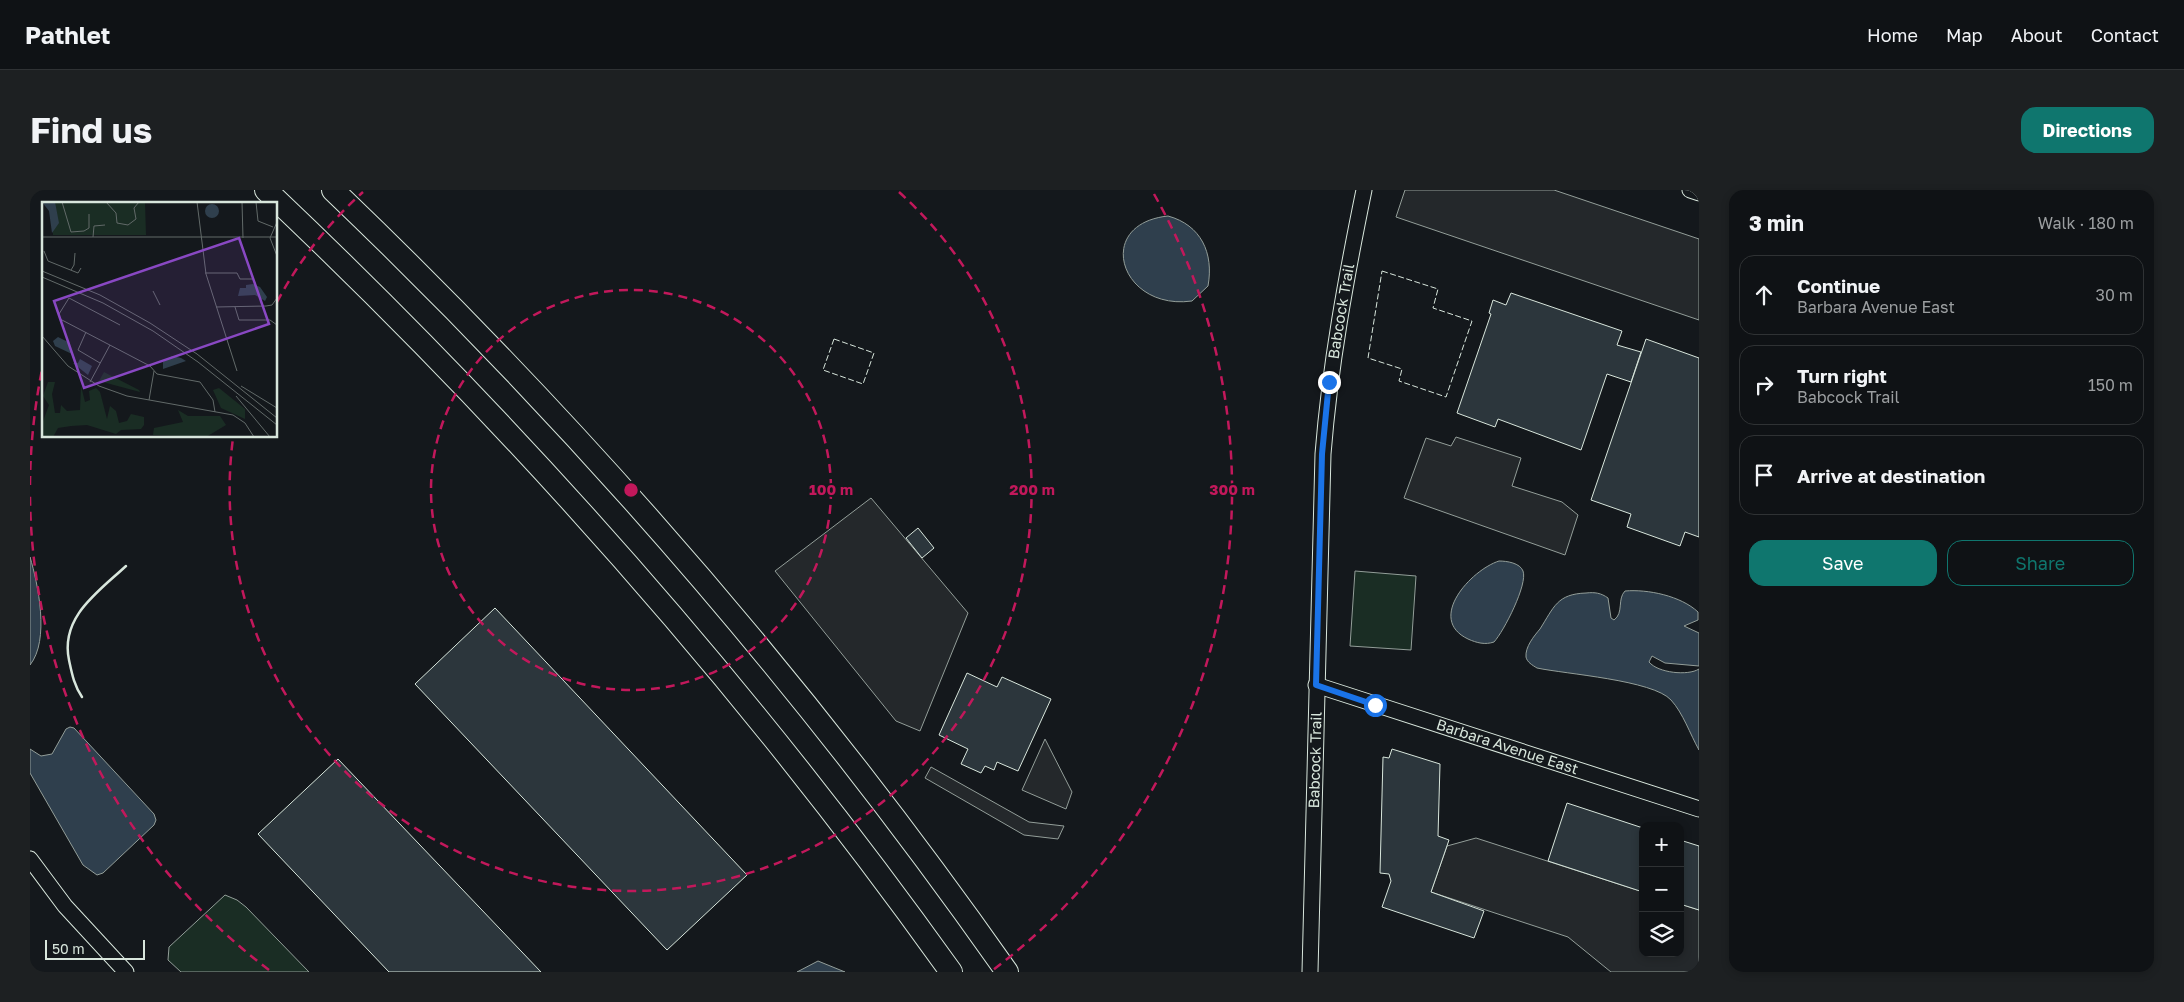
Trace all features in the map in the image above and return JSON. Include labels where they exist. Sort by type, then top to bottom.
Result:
[{"type":"highway","points":[[266,190],[402,322],[487,409],[619,554],[748,705],[877,871],[951,972]]},
{"type":"highway","points":[[333,190],[421,276],[553,412],[680,554],[749,636],[902,828],[1007,972]]},
{"type":"street","name":"Babcock Trail","points":[[1310,972],[1322,454],[1335,336],[1364,190]]},
{"type":"street","points":[[1690,190],[1699,193]]},
{"type":"street","name":"Barbara Avenue East","points":[[1316,685],[1699,809]]},
{"type":"street","points":[[30,859],[65,906],[126,972]]},
{"type":"green space","points":[[1355,571],[1416,576],[1411,650],[1350,646]]},
{"type":"green space","points":[[225,895],[237,900],[246,907],[309,972],[181,972],[168,960],[169,947]]},
{"type":"shaded area","points":[[1405,190],[1554,190],[1699,239],[1699,320],[1396,217]]},
{"type":"shaded area","points":[[1456,437],[1521,458],[1512,486],[1562,502],[1578,515],[1565,555],[1404,498],[1426,438],[1451,446]]},
{"type":"shaded area","points":[[871,498],[968,613],[920,731],[896,721],[775,571]]},
{"type":"shaded area","points":[[1045,739],[1072,792],[1066,809],[1022,790]]},
{"type":"shaded area","points":[[931,767],[1029,822],[1064,826],[1058,839],[1024,835],[925,778]]},
{"type":"shaded area","points":[[1476,838],[1639,891],[1639,957],[1684,957],[1684,905],[1699,910],[1699,972],[1611,972],[1568,937],[1431,892],[1447,846]]},
{"type":"water","points":[[1168,216],[1179,220],[1197,233],[1207,252],[1209,262],[1208,286],[1192,301],[1167,301],[1147,293],[1133,281],[1125,265],[1124,249],[1130,234],[1145,222]]},
{"type":"water","points":[[30,557],[39,596],[41,627],[40,641],[30,665]]},
{"type":"water","points":[[1499,561],[1513,563],[1523,571],[1524,577],[1519,596],[1509,618],[1494,642],[1478,642],[1468,639],[1456,630],[1451,620],[1452,608],[1457,596],[1476,574]]},
{"type":"water","points":[[1625,591],[1644,591],[1664,595],[1691,606],[1698,612],[1698,620],[1684,626],[1699,633],[1699,666],[1665,663],[1652,656],[1649,662],[1659,669],[1673,672],[1681,673],[1699,669],[1699,750],[1679,711],[1671,700],[1661,693],[1628,683],[1537,668],[1526,657],[1530,642],[1553,608],[1562,599],[1576,594],[1598,593],[1603,595],[1608,598],[1611,618],[1614,620],[1619,614],[1621,598]]},
{"type":"water","points":[[74,728],[154,814],[156,820],[154,825],[103,873],[97,875],[83,865],[30,773],[30,749],[41,756],[52,754],[66,729]]},
{"type":"water","points":[[818,961],[845,972],[797,972]]},
{"type":"building","points":[[1511,293],[1622,331],[1617,345],[1641,352],[1631,382],[1607,374],[1581,450],[1498,419],[1495,427],[1457,413],[1491,314],[1489,313],[1493,300],[1506,305]]},
{"type":"building","points":[[1646,339],[1699,358],[1699,537],[1685,532],[1680,546],[1627,527],[1631,514],[1591,500]]},
{"type":"building","points":[[918,528],[934,548],[922,558],[906,538]]},
{"type":"building","points":[[495,608],[747,875],[667,950],[415,684]]},
{"type":"building","points":[[967,673],[997,687],[1002,677],[1051,699],[1018,771],[997,762],[994,770],[985,766],[981,773],[961,764],[968,749],[939,735]]},
{"type":"building","points":[[1392,749],[1440,764],[1438,836],[1449,840],[1431,892],[1484,911],[1474,938],[1382,907],[1391,881],[1389,874],[1380,873],[1383,757],[1389,758]]},
{"type":"building","points":[[338,759],[541,972],[389,972],[258,834]]},
{"type":"building","points":[[1567,803],[1639,827],[1639,891],[1548,861]]},
{"type":"building","points":[[1684,841],[1699,846],[1699,910],[1684,905]]},
{"type":"fence","points":[[1382,271],[1438,289],[1433,308],[1472,321],[1446,397],[1399,381],[1402,369],[1368,358],[1382,271]]},
{"type":"fence","points":[[834,339],[874,353],[863,384],[823,370],[834,339]]},
{"type":"wall","points":[[82,697],[75,684],[69,660],[68,645],[70,631],[76,618],[93,596],[126,566]]},
{"type":"route","points":[[1329,382],[1322,454],[1316,685],[1375,705]]}]
